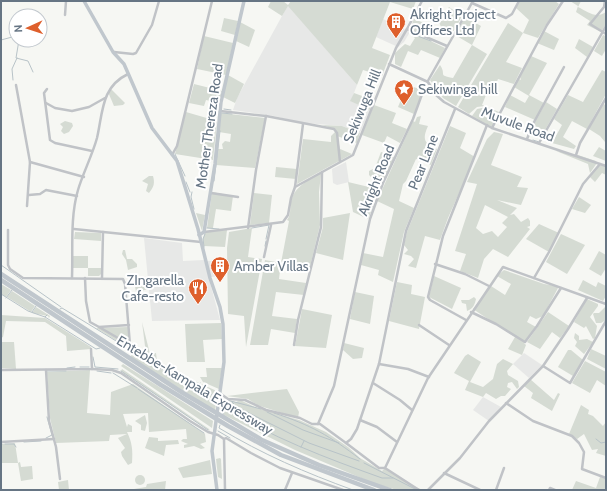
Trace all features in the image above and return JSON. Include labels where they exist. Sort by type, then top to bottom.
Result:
[{"type":"highway","name":"Entebbe-Kampala Expressway","points":[[1,274],[176,389],[262,440],[319,465],[390,490]]},
{"type":"highway","name":"Entebbe-Kampala Expressway","points":[[1,280],[211,416],[281,455],[374,490]]},
{"type":"main road","points":[[84,1],[113,52],[124,64],[152,128],[172,154],[182,177],[223,322],[224,362],[221,396],[214,433],[213,461],[217,490]]},
{"type":"main road","name":"Mother Thereza Road","points":[[204,232],[215,164],[220,111],[244,1]]},
{"type":"main road","points":[[199,235],[204,232]]},
{"type":"street","points":[[65,15],[66,1]]},
{"type":"street","points":[[113,52],[136,53],[152,25],[159,1]]},
{"type":"street","points":[[172,154],[178,140],[212,1]]},
{"type":"street","name":"Sekiwuga Hill","points":[[295,187],[353,155],[397,45],[407,30],[422,1]]},
{"type":"street","points":[[473,2],[506,18],[512,14],[519,1]]},
{"type":"street","points":[[492,128],[547,25],[563,1]]},
{"type":"street","points":[[605,1],[603,8],[590,24],[606,34]]},
{"type":"street","name":"Akright Road","points":[[318,424],[334,386],[370,219],[383,183],[428,82],[436,71],[447,46],[473,2]]},
{"type":"street","points":[[539,143],[606,26]]},
{"type":"street","points":[[407,30],[447,46]]},
{"type":"street","points":[[389,64],[428,82]]},
{"type":"street","points":[[527,139],[533,124],[564,67]]},
{"type":"street","points":[[72,278],[77,196],[92,151],[106,98],[114,82],[128,74]]},
{"type":"street","name":"Muvule Road","points":[[428,82],[439,98],[455,109],[492,128],[606,166]]},
{"type":"street","points":[[16,85],[30,162],[28,206]]},
{"type":"street","points":[[47,89],[44,93],[52,142],[92,151]]},
{"type":"street","points":[[46,103],[54,108],[72,111],[89,107],[106,98]]},
{"type":"street","points":[[576,155],[580,143],[606,98]]},
{"type":"street","name":"Pear Lane","points":[[346,443],[351,440],[360,420],[379,364],[409,223],[455,109]]},
{"type":"street","points":[[220,111],[266,116],[335,130],[340,162]]},
{"type":"street","points":[[248,228],[258,158],[266,116]]},
{"type":"street","points":[[204,232],[271,225],[285,221],[295,187],[303,124]]},
{"type":"street","points":[[466,320],[429,299],[428,294],[446,227],[487,125]]},
{"type":"street","points":[[30,162],[84,177]]},
{"type":"street","points":[[534,278],[549,252],[583,184],[600,164]]},
{"type":"street","points":[[294,345],[321,227],[322,172]]},
{"type":"street","points":[[29,196],[40,194],[46,190],[77,196]]},
{"type":"street","points":[[211,193],[238,197]]},
{"type":"street","points":[[264,258],[271,225]]},
{"type":"street","points":[[74,229],[201,242]]},
{"type":"street","points":[[8,230],[8,265],[13,272],[25,279],[72,278],[85,278],[121,278],[125,281],[130,345],[89,321],[85,278]]},
{"type":"street","points":[[102,278],[103,232]]},
{"type":"street","points":[[435,264],[465,274],[489,286]]},
{"type":"street","points":[[385,468],[429,377],[471,312],[503,267],[586,298],[605,302]]},
{"type":"street","points":[[471,312],[496,324],[525,342],[561,288]]},
{"type":"street","points":[[428,490],[460,458],[478,434],[506,403],[543,366],[568,329],[586,298]]},
{"type":"street","points":[[543,366],[570,383],[606,321]]},
{"type":"street","points":[[99,327],[129,325]]},
{"type":"street","points":[[419,325],[449,345]]},
{"type":"street","points":[[91,348],[92,369]]},
{"type":"street","points":[[379,364],[408,369],[429,377]]},
{"type":"street","points":[[1,370],[112,370],[119,373],[208,432],[214,433],[224,439],[226,438],[251,453],[292,473],[343,490]]},
{"type":"street","points":[[46,370],[48,415],[54,439],[60,479]]},
{"type":"street","points":[[373,383],[400,400],[412,411]]},
{"type":"street","points":[[221,396],[228,399],[245,400],[266,410],[320,424],[379,468],[385,468],[419,490]]},
{"type":"street","points":[[506,403],[530,420],[573,437],[584,452],[582,469],[606,478]]},
{"type":"street","points":[[360,420],[377,427],[397,442]]},
{"type":"street","points":[[1,442],[54,439]]},
{"type":"street","points":[[224,439],[225,490]]},
{"type":"street","points":[[496,490],[504,468]]},
{"type":"street","points":[[285,490],[292,473]]},
{"type":"street","points":[[444,473],[480,490]]},
{"type":"street","points":[[549,490],[550,488],[555,490]]},
{"type":"shaded area","points":[[271,1],[283,1],[288,5],[291,1],[416,1],[413,9],[390,2],[372,48],[390,55],[382,76],[363,70],[357,85],[288,6],[282,16],[268,7]]},
{"type":"shaded area","points":[[520,1],[555,1],[559,4],[538,38],[523,33],[529,20],[516,8]]},
{"type":"shaded area","points":[[570,1],[581,1],[578,7],[595,15],[606,12],[606,24],[601,32],[587,25],[590,21],[576,12],[578,6]]},
{"type":"shaded area","points":[[288,5],[357,85],[351,101],[370,110],[360,133],[342,126],[304,123],[274,116],[233,110],[237,98]]},
{"type":"shaded area","points":[[449,7],[462,16],[454,31],[441,27],[439,22]]},
{"type":"shaded area","points":[[465,17],[481,26],[472,45],[455,35]]},
{"type":"shaded area","points":[[224,18],[238,21],[235,35],[221,31]]},
{"type":"shaded area","points":[[383,19],[410,32],[404,42],[398,47],[376,37]]},
{"type":"shaded area","points":[[414,19],[429,25],[422,34],[412,30]]},
{"type":"shaded area","points":[[240,22],[255,30],[249,47],[236,41]]},
{"type":"shaded area","points":[[508,23],[523,33],[506,62],[522,68],[514,84],[498,79],[496,84],[499,93],[495,91],[490,96],[486,95],[482,105],[485,106],[477,107],[469,114],[458,107]]},
{"type":"shaded area","points":[[544,31],[559,39],[554,50],[537,43]]},
{"type":"shaded area","points":[[418,35],[445,48],[440,58],[421,50],[418,55],[408,51],[401,67],[395,64],[395,53],[405,44],[410,46],[415,38],[412,36]]},
{"type":"shaded area","points":[[603,35],[606,36],[606,49],[602,56],[594,51]]},
{"type":"shaded area","points":[[204,36],[233,43],[226,75],[197,69]]},
{"type":"shaded area","points":[[579,39],[593,47],[587,57],[575,48]]},
{"type":"shaded area","points":[[472,45],[487,54],[456,106],[443,98],[430,80],[440,65],[445,76],[453,78]]},
{"type":"shaded area","points":[[531,56],[547,63],[529,95],[544,103],[535,120],[505,107],[510,95],[525,103],[529,96],[514,87],[519,79],[521,80],[520,77]]},
{"type":"shaded area","points":[[602,70],[606,72],[606,94],[587,129],[572,121],[563,137],[576,146],[574,149],[552,143],[562,125],[554,119],[568,95],[583,102]]},
{"type":"shaded area","points":[[228,75],[244,84],[235,103],[223,97]]},
{"type":"shaded area","points":[[194,84],[222,91],[219,103],[206,100],[204,106],[189,103]]},
{"type":"shaded area","points":[[407,85],[423,90],[414,114],[398,107]]},
{"type":"shaded area","points":[[111,89],[125,103],[123,105],[114,106],[108,92]]},
{"type":"shaded area","points":[[354,93],[373,100],[370,110],[350,101]]},
{"type":"shaded area","points":[[546,102],[557,109],[544,132],[533,126]]},
{"type":"shaded area","points":[[603,104],[606,105],[605,142],[600,136],[589,129]]},
{"type":"shaded area","points":[[374,105],[396,113],[392,123],[407,129],[400,143],[387,136],[384,143],[362,135]]},
{"type":"shaded area","points":[[487,107],[499,112],[492,127],[472,116],[477,109]]},
{"type":"shaded area","points":[[186,112],[217,121],[213,160],[175,154]]},
{"type":"shaded area","points":[[221,113],[265,118],[255,168],[216,165],[218,149],[223,149],[222,144],[225,141],[230,142],[231,134],[219,132]]},
{"type":"shaded area","points":[[421,116],[419,124],[428,126],[425,134],[425,140],[429,145],[437,149],[431,165],[416,159],[406,181],[403,184],[399,201],[414,208],[404,232],[393,282],[378,275],[379,270],[361,265],[363,253],[383,257],[394,209],[377,201],[413,121],[415,122],[417,117]]},
{"type":"shaded area","points":[[65,121],[72,123],[73,126],[69,132],[64,134],[61,131],[63,127],[60,124]]},
{"type":"shaded area","points":[[322,125],[342,126],[360,133],[357,143],[337,136],[340,149],[352,154],[297,184],[303,139],[331,142],[331,136],[336,131],[335,129]]},
{"type":"shaded area","points":[[450,126],[466,133],[460,148],[475,157],[440,240],[425,236],[416,268],[408,266],[414,259],[411,256],[404,254],[408,250],[404,245],[407,232]]},
{"type":"shaded area","points":[[494,132],[503,134],[491,165],[522,177],[517,187],[528,188],[521,205],[497,200],[517,208],[510,215],[514,214],[521,222],[528,218],[530,221],[530,226],[527,227],[530,229],[508,257],[493,249],[484,259],[478,278],[460,271],[466,254],[455,251],[477,184],[467,182],[487,139]],"holes":[[[485,205],[508,217],[502,223],[507,227],[498,237],[492,231],[483,234],[476,228]]]},
{"type":"shaded area","points":[[599,147],[606,151],[606,161],[593,156]]},
{"type":"shaded area","points":[[556,151],[578,155],[596,161],[597,163],[590,173],[588,164]]},
{"type":"shaded area","points":[[381,152],[394,157],[368,219],[353,212],[348,182],[369,187],[373,179],[369,175],[369,171],[375,168]]},
{"type":"shaded area","points":[[346,162],[349,182],[337,185],[333,183],[332,169]]},
{"type":"shaded area","points":[[606,164],[606,175],[602,173],[595,182],[590,177],[598,166]]},
{"type":"shaded area","points":[[276,167],[297,169],[296,179],[275,177]]},
{"type":"shaded area","points":[[321,174],[319,192],[320,225],[310,267],[281,263],[289,221],[287,220],[290,214],[291,202],[295,192],[310,179]]},
{"type":"shaded area","points":[[149,176],[153,176],[154,183],[149,193],[146,191],[148,184],[142,181]]},
{"type":"shaded area","points":[[212,192],[233,196],[231,211],[216,209],[213,228],[207,228]]},
{"type":"shaded area","points":[[254,193],[272,195],[269,223],[250,225]]},
{"type":"shaded area","points":[[579,197],[591,205],[585,213],[572,209]]},
{"type":"shaded area","points":[[196,213],[205,215],[202,231]]},
{"type":"shaded area","points":[[350,213],[343,260],[316,253],[323,227],[323,218]]},
{"type":"shaded area","points":[[539,224],[559,233],[549,252],[526,239]]},
{"type":"shaded area","points":[[252,228],[248,257],[262,259],[246,347],[244,316],[228,314],[227,248],[229,232]]},
{"type":"shaded area","points":[[227,230],[225,247],[204,246],[203,239],[205,232]]},
{"type":"shaded area","points":[[75,232],[101,233],[101,241],[74,239]]},
{"type":"shaded area","points":[[561,234],[585,245],[567,274],[546,262]]},
{"type":"shaded area","points":[[144,238],[182,243],[183,261],[204,260],[220,320],[152,321]]},
{"type":"shaded area","points":[[123,250],[125,250],[127,259],[132,259],[137,264],[137,267],[128,270],[126,260],[122,254]]},
{"type":"shaded area","points":[[599,251],[606,255],[606,268],[601,276],[589,269]]},
{"type":"shaded area","points":[[73,256],[88,256],[88,268],[73,268]]},
{"type":"shaded area","points":[[225,260],[225,276],[210,277],[207,261]]},
{"type":"shaded area","points":[[265,260],[281,263],[279,279],[306,283],[304,295],[276,292],[272,316],[297,319],[295,333],[271,329],[268,345],[250,345]]},
{"type":"shaded area","points":[[88,268],[101,268],[102,273],[99,276],[88,276]]},
{"type":"shaded area","points":[[504,270],[544,284],[557,286],[558,288],[543,316],[536,319],[530,316],[527,322],[536,327],[524,343],[526,345],[522,355],[508,349],[515,337],[473,309],[491,286],[505,295],[511,284],[497,276]]},
{"type":"shaded area","points":[[434,276],[461,288],[452,309],[429,297]]},
{"type":"shaded area","points":[[134,280],[148,281],[149,289],[136,292]]},
{"type":"shaded area","points":[[583,280],[596,287],[598,282],[606,286],[606,296],[603,301],[578,290]]},
{"type":"shaded area","points":[[397,282],[412,285],[411,294],[425,297],[419,329],[389,321]]},
{"type":"shaded area","points":[[1,284],[11,290],[6,297],[1,294]]},
{"type":"shaded area","points":[[12,291],[35,306],[31,312],[7,297]]},
{"type":"shaded area","points":[[355,292],[374,296],[370,324],[350,319]]},
{"type":"shaded area","points":[[474,297],[476,299],[472,308],[467,311],[466,304],[462,303],[461,300],[469,300]]},
{"type":"shaded area","points":[[587,299],[598,304],[590,317],[597,326],[595,338],[593,339],[586,326],[584,328],[574,322]]},
{"type":"shaded area","points":[[606,306],[606,320],[601,323],[596,323],[593,314],[599,313]]},
{"type":"shaded area","points":[[36,307],[50,316],[49,318],[48,316],[32,313]]},
{"type":"shaded area","points":[[302,309],[332,315],[326,348],[295,346]]},
{"type":"shaded area","points":[[548,312],[569,326],[560,338],[552,332],[540,349],[527,342]]},
{"type":"shaded area","points":[[1,315],[45,318],[91,347],[91,349],[67,351],[66,336],[45,322],[6,321],[3,337],[1,338]]},
{"type":"shaded area","points":[[142,322],[150,354],[156,353],[157,361],[177,373],[219,392],[218,397],[161,369],[132,350],[132,348],[146,354]]},
{"type":"shaded area","points":[[221,323],[222,339],[203,340],[205,362],[187,362],[185,324]]},
{"type":"shaded area","points":[[128,327],[130,349],[96,328]]},
{"type":"shaded area","points":[[575,333],[579,336],[579,340],[587,339],[593,342],[584,354],[575,346],[577,342],[574,338]]},
{"type":"shaded area","points":[[1,342],[14,342],[16,369],[1,368]]},
{"type":"shaded area","points":[[344,343],[364,348],[362,358],[353,359],[343,350]]},
{"type":"shaded area","points":[[591,349],[606,356],[606,369],[587,359]]},
{"type":"shaded area","points":[[568,350],[571,350],[583,360],[573,376],[558,367]]},
{"type":"shaded area","points":[[132,352],[177,379],[217,398],[215,411],[131,357]]},
{"type":"shaded area","points":[[524,353],[542,365],[529,378],[513,364]]},
{"type":"shaded area","points":[[468,354],[481,362],[470,382],[483,387],[493,379],[497,364],[503,359],[513,364],[507,371],[508,375],[518,381],[519,387],[517,389],[512,382],[508,383],[507,387],[511,389],[505,396],[501,396],[496,399],[486,393],[483,397],[465,390],[469,381],[454,373],[465,356]]},
{"type":"shaded area","points":[[585,361],[606,372],[606,386],[597,380],[590,393],[572,383]]},
{"type":"shaded area","points":[[123,364],[213,421],[212,428],[121,366]]},
{"type":"shaded area","points":[[206,368],[222,368],[219,389],[203,382],[200,377],[207,377]]},
{"type":"shaded area","points":[[122,369],[210,431],[128,376],[121,371]]},
{"type":"shaded area","points":[[90,370],[87,413],[110,415],[111,392],[133,384],[205,434],[206,442],[200,444],[205,448],[201,449],[194,446],[184,448],[184,445],[188,444],[181,441],[183,439],[187,439],[186,429],[149,432],[148,413],[123,414],[127,427],[128,424],[132,426],[132,432],[127,432],[131,443],[132,454],[132,463],[128,465],[121,452],[125,448],[118,438],[127,434],[110,435],[109,441],[56,443],[50,418],[47,372]]},
{"type":"shaded area","points":[[530,379],[554,400],[558,393],[560,394],[552,411],[531,398],[533,393],[524,386]]},
{"type":"shaded area","points":[[287,389],[299,412],[298,418],[257,405],[248,399],[227,396]]},
{"type":"shaded area","points":[[483,397],[501,407],[489,421],[473,410]]},
{"type":"shaded area","points":[[222,399],[236,402],[240,400],[257,408],[299,420],[326,432],[348,447],[360,458],[382,471],[385,468],[413,486],[423,490],[397,490],[373,483],[295,450],[220,413]]},
{"type":"shaded area","points":[[581,405],[589,410],[588,414],[593,416],[603,426],[606,422],[606,456],[596,453],[598,449],[592,450],[584,434],[577,439],[569,434]]},
{"type":"shaded area","points":[[145,415],[147,423],[145,431],[141,430],[141,425],[135,421]]},
{"type":"shaded area","points":[[149,437],[158,438],[158,441],[178,440],[179,444],[166,445],[164,456],[145,448]]},
{"type":"shaded area","points":[[15,443],[18,463],[1,463],[1,444]]},
{"type":"shaded area","points":[[220,458],[222,479],[218,477],[216,459]]},
{"type":"shaded area","points":[[210,460],[212,474],[183,478],[178,468]]},
{"type":"shaded area","points":[[20,462],[21,467],[32,466],[33,479],[21,481],[18,463]]},
{"type":"shaded area","points":[[138,475],[142,475],[144,476],[144,484],[138,485],[135,482],[135,478]]},
{"type":"shaded area","points":[[600,477],[606,479],[606,490],[572,490],[576,481],[596,488]]},
{"type":"shaded area","points":[[68,480],[69,490],[59,490],[58,482]]},
{"type":"shaded area","points":[[166,481],[165,490],[128,490],[146,487],[147,484]]},
{"type":"waterway","points":[[412,34],[431,41]]},
{"type":"waterway","points":[[1,40],[8,38]]},
{"type":"waterway","points":[[18,48],[16,58],[28,61],[33,72]]},
{"type":"waterway","points":[[13,80],[12,69],[17,58]]},
{"type":"waterway","points":[[224,109],[231,110]]},
{"type":"waterway","points":[[222,113],[232,114]]},
{"type":"waterway","points":[[214,181],[220,131]]},
{"type":"waterway","points":[[533,140],[539,142]]},
{"type":"waterway","points":[[175,154],[185,176]]},
{"type":"waterway","points":[[186,182],[190,192]]},
{"type":"waterway","points":[[192,192],[191,197],[194,209]]},
{"type":"waterway","points":[[252,228],[269,225],[266,239]]},
{"type":"waterway","points":[[207,228],[219,229]]},
{"type":"waterway","points":[[204,247],[203,239],[205,234]]},
{"type":"waterway","points":[[265,246],[266,241]]},
{"type":"waterway","points":[[1,265],[61,307]]},
{"type":"waterway","points":[[6,298],[12,290]]},
{"type":"waterway","points":[[1,294],[28,311],[45,317],[47,315]]},
{"type":"waterway","points":[[32,312],[36,306]]},
{"type":"waterway","points":[[60,309],[62,308],[170,374],[216,397]]},
{"type":"waterway","points":[[45,317],[96,349],[100,348]]},
{"type":"waterway","points":[[93,357],[95,367],[118,369]]},
{"type":"waterway","points":[[67,368],[75,367]]},
{"type":"waterway","points":[[80,367],[89,367]]},
{"type":"waterway","points":[[47,371],[66,371]]},
{"type":"waterway","points":[[97,371],[111,373]]},
{"type":"waterway","points":[[121,371],[208,430]]},
{"type":"waterway","points":[[113,373],[137,388]]},
{"type":"waterway","points":[[196,387],[200,383]]},
{"type":"waterway","points":[[138,389],[204,433]]},
{"type":"waterway","points":[[223,399],[261,409]]},
{"type":"waterway","points":[[213,400],[217,403]]},
{"type":"waterway","points":[[232,402],[237,407],[309,443],[359,461]]},
{"type":"waterway","points":[[219,405],[238,417],[299,446],[382,478],[393,478]]},
{"type":"waterway","points":[[223,409],[223,414]]},
{"type":"waterway","points":[[267,412],[303,430],[339,443]]},
{"type":"waterway","points":[[274,413],[299,422],[320,432],[360,459]]},
{"type":"waterway","points":[[46,438],[52,435],[47,417]]},
{"type":"waterway","points":[[220,425],[219,428],[268,455],[301,470],[353,490]]},
{"type":"waterway","points":[[218,431],[230,438]]},
{"type":"waterway","points":[[596,439],[601,443],[606,442]]},
{"type":"waterway","points":[[24,442],[41,441]]},
{"type":"waterway","points":[[301,447],[304,441]]},
{"type":"waterway","points":[[5,444],[14,444],[16,447]]},
{"type":"waterway","points":[[364,463],[417,490]]},
{"type":"place","name":"Akright Project Offices Ltd","points":[[396,39]]},
{"type":"place","name":"Sekiwinga hill","points":[[404,106]]},
{"type":"place","name":"Amber Villas","points":[[220,283]]},
{"type":"place","name":"ZIngarella Cafe-resto","points":[[198,305]]}]
